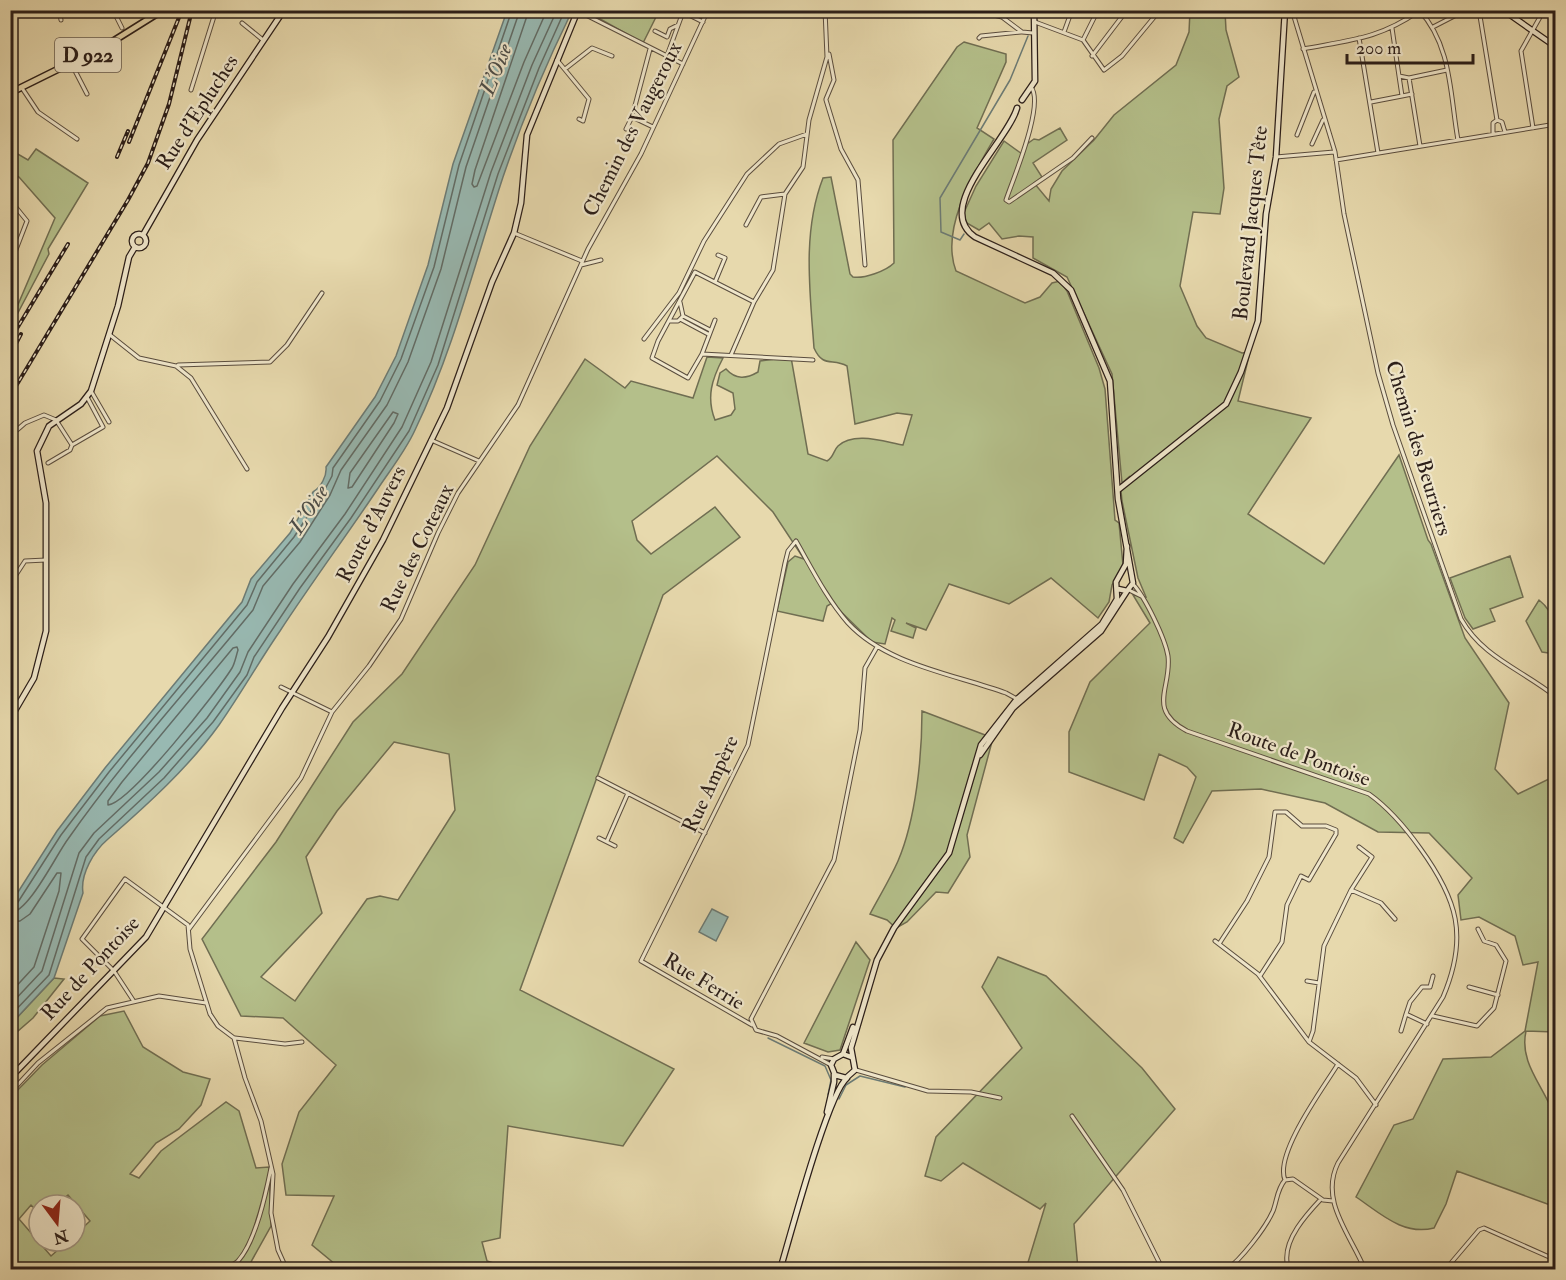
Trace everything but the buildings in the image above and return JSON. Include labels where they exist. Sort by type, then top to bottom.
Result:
[{"type":"main road","name":"D 922","points":[[10,93],[120,38],[163,10]]},
{"type":"main road","name":"Rue d'Epluches","points":[[143,235],[197,140],[284,10]]},
{"type":"main road","points":[[1018,701],[1096,636],[1112,617],[1132,581],[1118,490],[1108,376],[1067,284],[1053,273],[996,247],[966,230],[961,219],[961,207],[1031,87],[1034,71],[1034,10]]},
{"type":"main road","name":"Boulevard Jacques Tête","points":[[1118,490],[1199,429],[1230,399],[1258,321],[1266,214],[1276,157],[1285,10]]},
{"type":"main road","points":[[1503,10],[1556,47]]},
{"type":"main road","name":"Route d'Auvers","points":[[220,812],[366,571],[456,386],[492,282],[514,233],[521,203],[522,165],[527,135],[578,11]]},
{"type":"main road","points":[[143,235],[146,238],[145,245],[135,247],[132,240],[134,236],[143,235]]},
{"type":"main road","points":[[10,719],[39,663],[46,631],[46,503],[37,451],[45,432],[56,420],[81,404],[91,391],[110,335],[129,257],[135,247]]},
{"type":"main road","points":[[823,1129],[834,1082],[831,1065],[834,1059],[843,1054],[887,940],[949,853],[973,768],[983,745],[1018,701],[1098,628],[1115,604],[1117,581],[1122,576],[1126,564],[1127,546]]},
{"type":"main road","points":[[1122,576],[1132,581]]},
{"type":"main road","points":[[1118,589],[1128,591]]},
{"type":"main road","name":"Rue de Pontoise","points":[[10,1078],[146,937],[220,812]]},
{"type":"main road","points":[[851,1057],[862,1005]]},
{"type":"main road","points":[[780,1269],[823,1129],[839,1087],[855,1070],[855,1063],[851,1057],[843,1054]]},
{"type":"main road","points":[[833,1072],[840,1078],[849,1077]]},
{"type":"street","points":[[59,10],[61,20]]},
{"type":"street","points":[[113,10],[122,28],[120,38]]},
{"type":"street","points":[[191,90],[216,10]]},
{"type":"street","name":"Chemin des Vaugeroux","points":[[581,263],[653,127],[708,10]]},
{"type":"street","points":[[825,10],[828,49],[834,80],[826,100],[841,149],[858,180],[864,265]]},
{"type":"street","points":[[973,10],[1002,17],[1022,32],[1033,35]]},
{"type":"street","points":[[1064,32],[1072,10]]},
{"type":"street","points":[[1083,40],[1098,10]]},
{"type":"street","points":[[1092,56],[1127,10]]},
{"type":"street","points":[[1034,21],[1083,40],[1100,68],[1106,70],[1122,56],[1160,10]]},
{"type":"street","name":"Chemin des Beurriers","points":[[1292,10],[1335,152],[1344,214],[1384,394],[1402,454],[1461,619],[1470,635],[1484,648],[1556,697]]},
{"type":"street","points":[[1433,27],[1466,10]]},
{"type":"street","points":[[1479,10],[1497,120]]},
{"type":"street","points":[[1533,128],[1521,51],[1544,10]]},
{"type":"street","points":[[578,11],[682,64]]},
{"type":"street","points":[[668,53],[683,11],[703,22]]},
{"type":"street","points":[[1303,49],[1359,38],[1392,28],[1419,11],[1433,27],[1442,45],[1458,140]]},
{"type":"street","points":[[242,23],[263,40]]},
{"type":"street","points":[[655,32],[667,37],[670,29],[678,26]]},
{"type":"street","points":[[122,28],[130,31]]},
{"type":"street","points":[[1392,28],[1402,96]]},
{"type":"street","points":[[979,38],[1022,32]]},
{"type":"street","points":[[1359,38],[1378,153]]},
{"type":"street","points":[[564,69],[592,48],[612,56]]},
{"type":"street","points":[[626,129],[632,117],[650,49]]},
{"type":"street","points":[[731,355],[754,302],[773,270],[785,194],[803,167],[807,134],[828,49]]},
{"type":"street","points":[[557,60],[589,99],[583,121],[579,119]]},
{"type":"street","points":[[71,63],[87,94]]},
{"type":"street","points":[[1399,76],[1409,78],[1447,70]]},
{"type":"street","points":[[1409,78],[1420,146]]},
{"type":"street","points":[[1031,87],[1034,116],[1006,200],[1009,202],[1072,158],[1092,138]]},
{"type":"street","points":[[22,88],[38,112],[77,139]]},
{"type":"street","points":[[1297,135],[1315,91]]},
{"type":"street","points":[[1371,102],[1412,94]]},
{"type":"street","points":[[815,98],[826,100]]},
{"type":"street","points":[[632,117],[653,127]]},
{"type":"street","points":[[1312,144],[1323,118]]},
{"type":"street","points":[[1497,120],[1502,122],[1505,132]]},
{"type":"street","points":[[1493,134],[1493,123],[1497,120]]},
{"type":"street","points":[[1336,160],[1556,124]]},
{"type":"street","points":[[644,339],[680,293],[704,241],[747,174],[779,144],[807,134]]},
{"type":"street","points":[[1276,157],[1335,152]]},
{"type":"street","points":[[747,225],[761,197],[785,194]]},
{"type":"street","points":[[10,200],[27,221],[10,265]]},
{"type":"street","points":[[514,233],[581,263],[601,260]]},
{"type":"street","points":[[715,282],[725,258],[718,255]]},
{"type":"street","name":"Rue des Coteaux","points":[[189,928],[305,772],[332,712],[401,619],[438,532],[479,462],[518,405],[581,263]]},
{"type":"street","points":[[715,320],[702,354],[688,378],[652,358],[696,272],[754,302]]},
{"type":"street","points":[[110,335],[139,358],[176,366],[270,362],[287,345],[322,293]]},
{"type":"street","points":[[680,302],[682,318]]},
{"type":"street","points":[[682,318],[708,334]]},
{"type":"street","points":[[669,321],[682,318],[710,330]]},
{"type":"street","points":[[702,354],[813,360]]},
{"type":"street","points":[[176,366],[194,383],[248,469]]},
{"type":"street","points":[[91,391],[109,422]]},
{"type":"street","points":[[48,463],[103,427],[87,397]]},
{"type":"street","points":[[10,436],[35,417],[44,415],[56,420],[72,446]]},
{"type":"street","points":[[431,440],[479,462]]},
{"type":"street","name":"Rue Ampère","points":[[641,961],[748,745],[786,556],[796,541],[832,602],[858,633],[877,646]]},
{"type":"street","points":[[10,584],[25,561],[46,560]]},
{"type":"street","name":"Route de Pontoise","points":[[1132,581],[1166,648],[1168,663],[1163,702],[1174,722],[1187,730],[1369,794],[1392,813],[1433,867],[1452,900],[1458,935],[1453,971],[1433,1016],[1334,1172],[1330,1188],[1333,1201]]},
{"type":"street","points":[[1128,591],[1142,598]]},
{"type":"street","points":[[753,1025],[752,1018],[834,860],[860,730],[865,668],[877,646],[905,659],[1010,694],[1018,701]]},
{"type":"street","points":[[281,687],[332,712]]},
{"type":"street","points":[[598,778],[705,833]]},
{"type":"street","points":[[607,841],[628,794]]},
{"type":"street","points":[[1260,976],[1282,942],[1287,905],[1301,876],[1310,880],[1336,833],[1326,826],[1304,827],[1286,812],[1275,812],[1269,857],[1247,901],[1217,942],[1260,976],[1309,1042],[1362,1084],[1376,1105]]},
{"type":"street","points":[[600,838],[615,846]]},
{"type":"street","points":[[1309,1042],[1313,1031],[1324,946],[1351,890],[1372,856],[1359,847]]},
{"type":"street","points":[[133,1000],[114,971],[82,937],[125,879],[186,923],[189,928],[190,950],[213,1020],[234,1038],[285,1044],[302,1042]]},
{"type":"street","points":[[1351,890],[1381,903],[1395,919]]},
{"type":"street","points":[[1433,1016],[1477,1026],[1492,1011],[1506,961],[1496,945],[1484,940],[1478,930]]},
{"type":"street","name":"Rue Ferrie","points":[[641,961],[758,1030],[777,1036],[820,1057]]},
{"type":"street","points":[[1401,1030],[1410,1002],[1422,987],[1430,987],[1433,976]]},
{"type":"street","points":[[1307,981],[1319,983]]},
{"type":"street","points":[[1469,987],[1498,995]]},
{"type":"street","points":[[10,1093],[38,1063],[101,1011],[133,1000],[173,996],[206,1003]]},
{"type":"street","points":[[1406,1014],[1427,1024]]},
{"type":"street","points":[[234,1038],[272,1163],[274,1187],[271,1213],[278,1251],[287,1269]]},
{"type":"street","points":[[820,1057],[834,1059]]},
{"type":"street","points":[[820,1057],[831,1065]]},
{"type":"street","points":[[1285,1180],[1282,1171],[1286,1154],[1338,1064]]},
{"type":"street","points":[[855,1070],[928,1091],[971,1092],[1000,1098]]},
{"type":"street","points":[[1072,1116],[1123,1190],[1163,1269]]},
{"type":"street","points":[[221,1269],[237,1262],[243,1251],[263,1208],[272,1163]]},
{"type":"street","points":[[1285,1180],[1294,1180],[1321,1199],[1333,1201],[1365,1269]]},
{"type":"street","points":[[1226,1269],[1246,1250],[1271,1215],[1280,1186],[1285,1180]]},
{"type":"street","points":[[1282,1269],[1287,1262],[1286,1252],[1302,1219],[1321,1199]]},
{"type":"street","points":[[1445,1269],[1479,1230],[1484,1228],[1556,1260]]},
{"type":"green space","points":[[584,10],[659,11],[643,43]]},
{"type":"green space","points":[[1190,11],[1225,11],[1226,30],[1239,77],[1227,86],[1219,119],[1224,188],[1220,214],[1193,212],[1180,286],[1197,326],[1206,338],[1242,353],[1250,352],[1238,401],[1311,418],[1248,514],[1324,564],[1399,455],[1465,638],[1509,703],[1495,769],[1518,794],[1549,779],[1555,767],[1555,1032],[1526,1031],[1525,1044],[1530,1067],[1552,1111],[1555,1122],[1556,1201],[1553,1206],[1457,1171],[1446,1204],[1434,1228],[1423,1230],[1402,1226],[1392,1222],[1356,1197],[1394,1125],[1413,1119],[1443,1059],[1491,1057],[1525,1031],[1538,962],[1523,965],[1515,936],[1479,917],[1461,920],[1458,895],[1472,878],[1429,833],[1378,832],[1325,803],[1261,789],[1212,791],[1183,843],[1174,838],[1196,777],[1187,767],[1159,754],[1144,800],[1069,772],[1069,732],[1090,682],[1150,623],[1133,595],[1146,597],[1138,578],[1122,501],[1121,491],[1130,476],[1122,483],[1112,374],[1067,277],[1033,258],[1033,237],[1019,236],[1002,239],[989,223],[979,230],[965,222],[962,217],[976,186],[1004,141],[1022,154],[1027,144],[1034,139],[1039,140],[1060,128],[1067,140],[1033,163],[1042,177],[1034,183],[1049,201],[1051,189],[1062,171],[1094,140],[1114,115],[1176,65],[1189,32]]},
{"type":"green space","points":[[964,42],[1006,54],[1006,62],[977,128],[994,139],[977,169],[955,220],[952,255],[956,271],[1025,303],[1040,297],[1052,283],[1060,281],[1067,291],[1099,368],[1105,389],[1115,520],[1119,523],[1123,565],[1112,585],[1109,602],[1098,618],[1051,578],[1009,604],[949,584],[926,630],[906,623],[916,628],[913,638],[891,631],[895,620],[892,618],[885,644],[872,642],[832,603],[827,606],[823,621],[777,611],[788,562],[795,556],[804,559],[773,512],[717,456],[632,521],[637,540],[651,554],[715,507],[740,537],[663,595],[520,990],[674,1069],[623,1146],[508,1126],[500,1238],[482,1242],[487,1261],[503,1266],[503,1269],[341,1269],[312,1245],[334,1196],[286,1195],[282,1164],[299,1112],[336,1065],[283,1018],[241,1016],[202,939],[276,842],[353,722],[402,674],[475,565],[530,446],[585,359],[625,388],[631,381],[693,398],[707,357],[723,358],[712,388],[711,404],[715,420],[731,415],[735,409],[733,393],[717,385],[720,373],[726,369],[737,377],[745,377],[758,372],[760,361],[791,357],[808,454],[827,461],[838,446],[852,439],[861,438],[903,445],[912,415],[897,413],[855,424],[847,366],[824,360],[814,348],[809,262],[812,219],[823,178],[831,177],[850,274],[853,277],[869,276],[894,263],[893,140],[957,47]],"holes":[[[394,742],[449,754],[455,810],[398,900],[380,896],[367,899],[295,1001],[261,977],[322,913],[306,857],[337,811]]]},
{"type":"green space","points":[[36,149],[88,183],[48,249],[49,254],[11,326],[11,321],[55,218],[19,177],[11,172],[11,150],[28,160]]},
{"type":"green space","points":[[1510,556],[1523,597],[1490,609],[1495,621],[1473,629],[1465,618],[1450,578]]},
{"type":"green space","points":[[1539,600],[1549,611],[1554,624],[1555,654],[1542,652],[1526,621]]},
{"type":"green space","points":[[922,711],[993,738],[967,835],[970,857],[948,893],[936,892],[907,922],[896,928],[887,920],[870,914],[898,861],[914,807],[921,748]]},
{"type":"green space","points":[[856,942],[870,960],[840,1050],[828,1052],[804,1043]]},
{"type":"green space","points":[[998,957],[1046,976],[1142,1068],[1175,1109],[1074,1224],[1078,1269],[1026,1269],[1046,1203],[1040,1209],[963,1163],[941,1181],[925,1176],[936,1137],[1022,1048],[982,987]]},
{"type":"green space","points":[[54,978],[64,979],[33,1018],[11,1037],[11,1024]]},
{"type":"green space","points":[[124,1011],[143,1047],[183,1072],[210,1079],[201,1105],[179,1129],[156,1143],[130,1174],[139,1178],[161,1151],[226,1102],[239,1111],[256,1168],[269,1167],[271,1226],[247,1269],[43,1270],[41,1266],[38,1269],[11,1269],[10,1098],[42,1065],[100,1016]]},
{"type":"water","name":"L'Oise","points":[[507,11],[572,11],[518,135],[453,337],[429,399],[411,437],[207,741],[167,785],[93,856],[86,871],[83,893],[54,978],[11,1024],[11,903],[57,831],[105,768],[242,602],[251,579],[290,533],[313,492],[323,481],[326,467],[375,397],[396,356],[428,265],[453,164]]},
{"type":"water","points":[[712,909],[728,917],[716,941],[699,932]]},
{"type":"waterway","points":[[1026,10],[1027,17]]},
{"type":"waterway","points":[[964,234],[960,240],[941,232],[940,198],[1010,80],[1028,36]]},
{"type":"waterway","points":[[768,1038],[825,1066],[831,1080],[828,1095]]},
{"type":"waterway","points":[[839,1099],[846,1085],[860,1076],[905,1087]]},
{"type":"railway","points":[[129,142],[182,10]]},
{"type":"railway","points":[[10,396],[148,163],[169,104],[192,10]]},
{"type":"railway","points":[[117,157],[128,131]]},
{"type":"railway","points":[[10,340],[68,244]]},
{"type":"railway","points":[[10,355],[21,334]]}]
